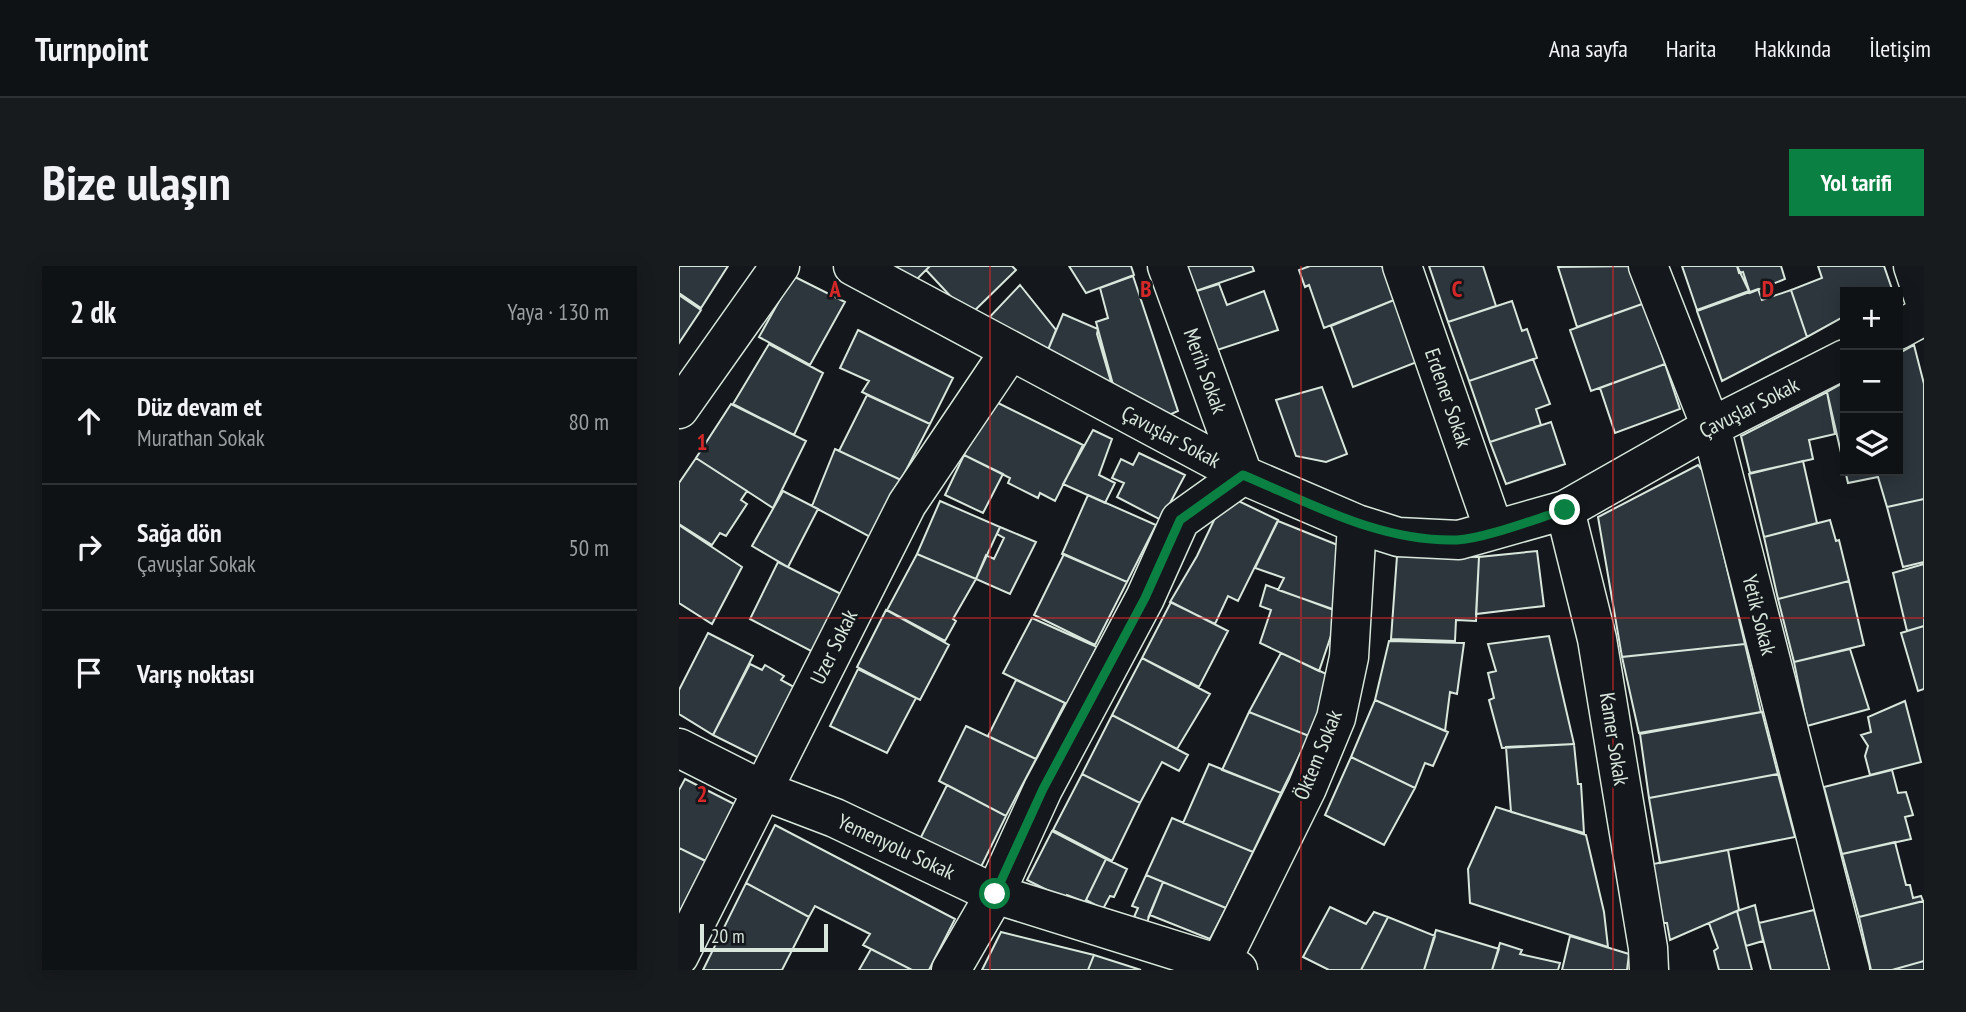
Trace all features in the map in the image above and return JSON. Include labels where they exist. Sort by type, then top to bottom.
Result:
[{"type":"street","points":[[679,409],[781,266]]},
{"type":"street","name":"Çavuşlar Sokak","points":[[853,266],[1243,475],[1357,524],[1398,537],[1459,540],[1565,510],[1711,427],[1840,362]]},
{"type":"street","name":"Merih Sokak","points":[[1167,266],[1243,475]]},
{"type":"street","name":"Erdener Sokak","points":[[1402,266],[1494,530]]},
{"type":"street","name":"Yetik Sokak","points":[[1648,266],[1711,427],[1850,970]]},
{"type":"street","points":[[1913,266],[1924,299]]},
{"type":"street","points":[[1903,327],[1924,316]]},
{"type":"street","name":"Uzer Sokak","points":[[679,956],[907,504],[1010,351]]},
{"type":"street","points":[[951,970],[995,894],[1043,789],[1145,598],[1180,520],[1243,475]]},
{"type":"street","name":"Kamer Sokak","points":[[1565,510],[1597,639],[1648,948],[1649,970]]},
{"type":"street","name":"Öktem Sokak","points":[[1225,968],[1336,718],[1349,657],[1357,524]]},
{"type":"street","name":"Yemenyolu Sokak","points":[[679,748],[764,790],[835,818],[995,894],[1225,968]]},
{"type":"building","points":[[679,266],[728,266],[701,308],[679,293]]},
{"type":"building","points":[[878,266],[930,266],[912,284]]},
{"type":"building","points":[[930,266],[1012,266],[1016,270],[969,316],[926,270]]},
{"type":"building","points":[[1069,266],[1131,266],[1134,275],[1086,293]]},
{"type":"building","points":[[1184,266],[1252,266],[1254,271],[1193,292]]},
{"type":"building","points":[[1310,266],[1382,266],[1394,300],[1324,328],[1309,285],[1305,287],[1299,270]]},
{"type":"building","points":[[1429,266],[1483,266],[1496,306],[1448,322]]},
{"type":"building","points":[[1634,266],[1645,303],[1577,327],[1558,267]]},
{"type":"building","points":[[1682,266],[1737,266],[1749,291],[1697,310]]},
{"type":"building","points":[[1737,266],[1781,266],[1785,279],[1750,293],[1743,272],[1739,273]]},
{"type":"building","points":[[1818,266],[1884,266],[1891,287],[1840,287],[1840,319],[1807,337],[1791,290],[1822,278]]},
{"type":"building","points":[[793,276],[845,302],[810,365],[759,337]]},
{"type":"building","points":[[1133,276],[1178,411],[1167,416],[1115,392],[1096,322],[1108,318],[1100,288]]},
{"type":"building","points":[[1219,284],[1227,305],[1264,291],[1278,330],[1208,353],[1187,294]]},
{"type":"building","points":[[1020,285],[1056,330],[1045,357],[983,324]]},
{"type":"building","points":[[1758,289],[1762,300],[1791,290],[1807,337],[1722,381],[1697,311]]},
{"type":"building","points":[[679,295],[701,310],[679,343]]},
{"type":"building","points":[[1394,300],[1417,362],[1353,387],[1331,326]]},
{"type":"building","points":[[1512,301],[1522,331],[1527,329],[1537,358],[1469,381],[1448,322]]},
{"type":"building","points":[[1645,303],[1665,364],[1591,391],[1570,330]]},
{"type":"building","points":[[1063,314],[1098,329],[1097,334],[1114,392],[1045,357]]},
{"type":"building","points":[[858,330],[953,378],[930,424],[862,392],[869,381],[840,368]]},
{"type":"building","points":[[769,344],[823,373],[794,435],[733,404]]},
{"type":"building","points":[[1914,345],[1924,384],[1924,499],[1887,507],[1878,477],[1848,483],[1846,476],[1903,476],[1903,351]]},
{"type":"building","points":[[1533,359],[1550,404],[1536,409],[1541,425],[1490,442],[1469,381]]},
{"type":"building","points":[[1665,364],[1680,409],[1615,433],[1600,388]]},
{"type":"building","points":[[1840,385],[1840,448],[1827,392]]},
{"type":"building","points":[[1322,387],[1347,454],[1326,462],[1296,456],[1276,400]]},
{"type":"building","points":[[1827,392],[1835,434],[1809,440],[1813,459],[1750,473],[1741,436]]},
{"type":"building","points":[[867,395],[930,424],[901,480],[839,451]]},
{"type":"building","points":[[992,400],[1083,445],[1055,501],[1040,493],[1038,498],[1008,483],[1010,478],[964,455]]},
{"type":"building","points":[[731,404],[806,441],[773,508],[696,458]]},
{"type":"building","points":[[1551,422],[1565,464],[1506,484],[1490,442]]},
{"type":"building","points":[[1093,430],[1112,439],[1099,475],[1115,483],[1105,503],[1063,484]]},
{"type":"building","points":[[835,449],[901,480],[872,538],[812,506]]},
{"type":"building","points":[[1139,453],[1185,475],[1161,520],[1117,497],[1124,483],[1112,478],[1121,459],[1133,465]]},
{"type":"building","points":[[964,455],[1003,474],[983,513],[945,495]]},
{"type":"building","points":[[696,458],[747,491],[741,500],[747,504],[726,536],[720,533],[712,545],[679,524],[679,483]]},
{"type":"building","points":[[1803,461],[1817,523],[1764,537],[1749,474]]},
{"type":"building","points":[[1698,465],[1704,472],[1745,644],[1622,657],[1598,517]]},
{"type":"building","points":[[783,491],[818,509],[788,567],[752,546]]},
{"type":"building","points":[[1088,495],[1156,525],[1127,582],[1062,554]]},
{"type":"building","points":[[1226,495],[1278,520],[1238,601],[1228,596],[1215,624],[1170,602],[1197,556]]},
{"type":"building","points":[[1924,499],[1924,562],[1903,567],[1887,507]]},
{"type":"building","points":[[940,501],[1000,527],[976,579],[917,554]]},
{"type":"building","points":[[1830,520],[1836,541],[1839,540],[1849,581],[1778,599],[1764,537]]},
{"type":"building","points":[[1278,521],[1345,548],[1341,612],[1278,590],[1284,578],[1255,568]]},
{"type":"building","points":[[679,525],[742,567],[712,624],[679,603]]},
{"type":"building","points":[[1000,527],[1036,542],[1010,594],[976,579],[986,555],[994,559],[1004,538],[997,534]]},
{"type":"building","points":[[1537,551],[1544,606],[1476,614],[1479,557]]},
{"type":"building","points":[[917,554],[976,579],[953,619],[956,621],[945,641],[887,610]]},
{"type":"building","points":[[1064,554],[1127,582],[1095,645],[1034,615]]},
{"type":"building","points":[[1397,556],[1479,557],[1476,621],[1456,620],[1455,641],[1391,639]]},
{"type":"building","points":[[778,562],[843,595],[813,652],[750,619]]},
{"type":"building","points":[[1924,564],[1924,626],[1907,631],[1893,573]]},
{"type":"building","points":[[1849,581],[1864,645],[1794,662],[1778,599]]},
{"type":"building","points":[[1266,585],[1339,612],[1319,671],[1260,643],[1271,610],[1260,606]]},
{"type":"building","points":[[1171,602],[1228,631],[1199,687],[1142,658]]},
{"type":"building","points":[[886,610],[949,645],[920,700],[857,667]]},
{"type":"building","points":[[1032,618],[1097,647],[1067,704],[1003,673]]},
{"type":"building","points":[[1924,626],[1924,689],[1918,691],[1901,633]]},
{"type":"building","points":[[708,633],[753,656],[713,735],[679,714],[679,690]]},
{"type":"building","points":[[1549,636],[1574,744],[1502,748],[1489,700],[1494,698],[1488,673],[1496,671],[1488,644]]},
{"type":"building","points":[[1389,641],[1464,643],[1457,694],[1450,692],[1445,731],[1375,700]]},
{"type":"building","points":[[1745,644],[1761,712],[1639,733],[1622,657]]},
{"type":"building","points":[[1850,649],[1869,709],[1807,726],[1794,662]]},
{"type":"building","points":[[1281,653],[1335,678],[1309,736],[1249,712]]},
{"type":"building","points":[[1142,658],[1210,694],[1177,749],[1112,715]]},
{"type":"building","points":[[750,664],[762,670],[765,665],[784,676],[781,680],[794,687],[759,758],[713,735]]},
{"type":"building","points":[[858,669],[916,698],[887,753],[830,726]]},
{"type":"building","points":[[1016,680],[1065,703],[1036,759],[988,736]]},
{"type":"building","points":[[1375,700],[1448,732],[1433,766],[1425,763],[1415,788],[1351,757]]},
{"type":"building","points":[[1905,701],[1921,762],[1870,775],[1865,756],[1868,746],[1861,735],[1871,732],[1868,717]]},
{"type":"building","points":[[1249,712],[1309,736],[1281,793],[1222,770]]},
{"type":"building","points":[[1762,712],[1778,774],[1649,798],[1640,734]]},
{"type":"building","points":[[1112,715],[1188,755],[1179,771],[1162,762],[1140,803],[1082,774]]},
{"type":"building","points":[[966,726],[1036,759],[1006,816],[939,781]]},
{"type":"building","points":[[1574,744],[1578,784],[1581,784],[1584,833],[1511,812],[1506,747]]},
{"type":"building","points":[[1351,757],[1415,788],[1384,845],[1325,815]]},
{"type":"building","points":[[1209,764],[1281,793],[1253,852],[1183,823]]},
{"type":"building","points":[[1892,770],[1898,793],[1906,792],[1913,815],[1905,817],[1911,839],[1842,854],[1824,787]]},
{"type":"building","points":[[1082,774],[1140,803],[1112,861],[1053,830]]},
{"type":"building","points":[[1778,774],[1795,837],[1660,863],[1649,798]]},
{"type":"building","points":[[685,779],[736,805],[707,862],[679,848],[679,790]]},
{"type":"building","points":[[947,785],[1006,816],[978,873],[918,843]]},
{"type":"building","points":[[1496,807],[1586,835],[1604,912],[1608,947],[1470,903],[1468,869]]},
{"type":"building","points":[[1172,818],[1253,852],[1226,908],[1146,875]]},
{"type":"building","points":[[775,825],[955,919],[929,970],[912,970],[863,945],[870,934],[815,906],[809,917],[746,883]]},
{"type":"building","points":[[1052,831],[1106,859],[1085,902],[1067,895],[1065,899],[1027,880]]},
{"type":"building","points":[[1895,842],[1906,885],[1910,885],[1913,898],[1921,896],[1923,901],[1859,917],[1842,854]]},
{"type":"building","points":[[679,848],[706,861],[679,914]]},
{"type":"building","points":[[1728,850],[1739,910],[1670,940],[1667,923],[1663,923],[1653,864]]},
{"type":"building","points":[[1106,859],[1127,869],[1114,897],[1110,896],[1103,909],[1086,900]]},
{"type":"building","points":[[1146,875],[1163,882],[1147,922],[1134,917],[1138,908],[1132,906]]},
{"type":"building","points":[[1163,882],[1226,908],[1210,939],[1150,915],[1148,918]]},
{"type":"building","points":[[746,883],[809,917],[782,970],[703,970]]},
{"type":"building","points":[[1924,901],[1924,961],[1892,970],[1871,970],[1859,917]]},
{"type":"building","points":[[1755,905],[1763,941],[1746,946],[1737,911]]},
{"type":"building","points":[[1330,907],[1366,924],[1374,912],[1388,917],[1361,970],[1329,970],[1303,957]]},
{"type":"building","points":[[1814,910],[1830,970],[1771,970],[1759,923]]},
{"type":"building","points":[[1737,911],[1752,970],[1719,970],[1714,951],[1718,948],[1709,923]]},
{"type":"building","points":[[1388,917],[1435,936],[1424,970],[1361,970]]},
{"type":"building","points":[[1436,930],[1499,949],[1492,970],[1424,970]]},
{"type":"building","points":[[1001,932],[1094,955],[1088,970],[982,970]]},
{"type":"building","points":[[1570,936],[1629,954],[1627,970],[1562,970]]},
{"type":"building","points":[[1500,943],[1522,950],[1520,954],[1560,963],[1558,970],[1492,970]]},
{"type":"building","points":[[871,949],[912,970],[859,970]]},
{"type":"building","points":[[1094,955],[1141,970],[1088,970]]},
{"type":"building","points":[[1924,961],[1924,970],[1892,970]]},
{"type":"route","points":[[995,894],[1043,789],[1145,598],[1180,520],[1243,475],[1357,524],[1398,537],[1459,540],[1565,510]]}]
